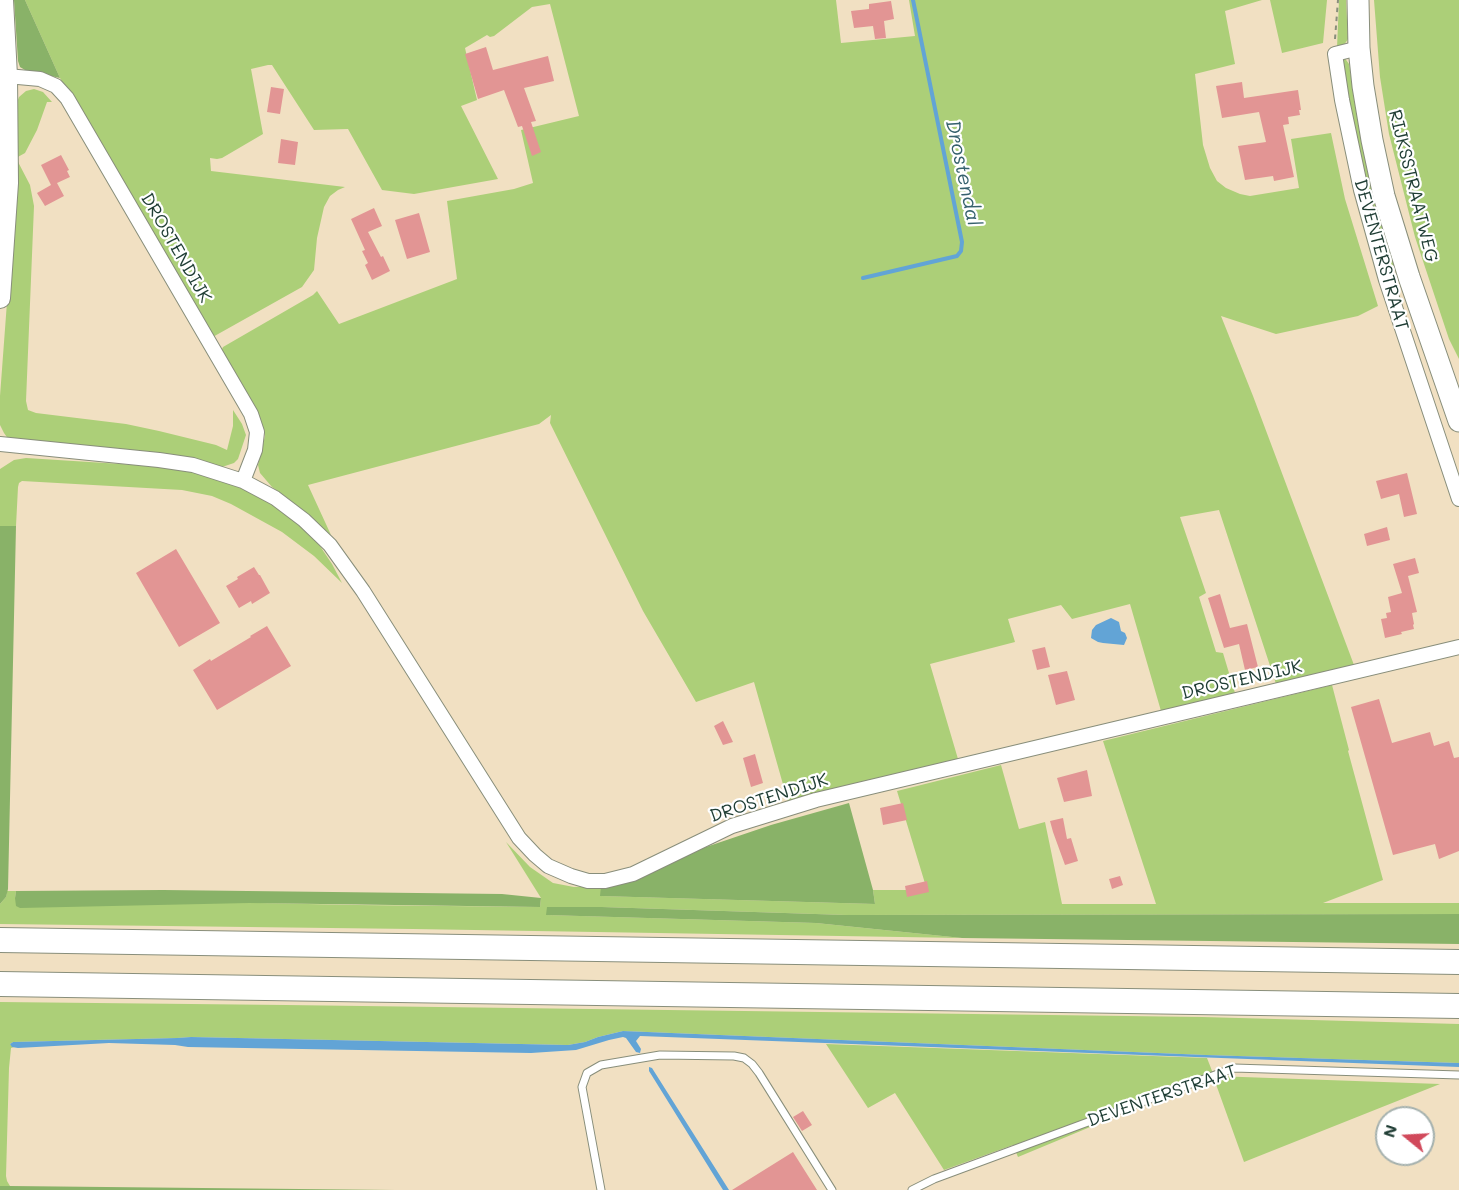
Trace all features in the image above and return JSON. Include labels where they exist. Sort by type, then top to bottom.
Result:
[{"type":"highway","points":[[0,940],[1459,962]]},
{"type":"highway","points":[[0,984],[1459,1006]]},
{"type":"main road","name":"DEVENTERSTRAAT","points":[[1358,0],[1363,86],[1384,196],[1409,277],[1459,421]]},
{"type":"street","points":[[0,298],[8,183],[7,76],[3,0]]},
{"type":"street","points":[[1335,54],[1359,48]]},
{"type":"street","name":"DEVENTERSTRAAT","points":[[1335,54],[1361,190],[1386,280],[1455,474],[1459,500]]},
{"type":"street","name":"DROSTENDIJK","points":[[7,76],[40,79],[56,86],[68,98],[251,414],[257,432],[255,450],[243,481]]},
{"type":"street","name":"DROSTENDIJK","points":[[0,444],[193,465],[243,481],[275,498],[304,520],[330,545],[363,591],[519,838],[548,866],[588,881],[605,881],[633,874],[732,826],[816,800],[1459,647]]},
{"type":"lane","points":[[601,1190],[582,1088],[587,1073],[601,1065],[660,1054],[734,1056],[744,1058],[752,1064],[832,1190]]},
{"type":"lane","name":"DEVENTERSTRAAT","points":[[912,1190],[934,1179],[1234,1068],[1459,1075]]},
{"type":"path","points":[[1335,54],[1338,0]]},
{"type":"green space","points":[[14,0],[25,0],[60,78],[20,67]]},
{"type":"green space","points":[[25,0],[836,0],[841,43],[915,36],[909,0],[1262,0],[1225,11],[1235,64],[1195,74],[1203,145],[1210,168],[1217,181],[1240,194],[1250,196],[1299,188],[1291,139],[1331,133],[1345,199],[1378,306],[1358,316],[1276,334],[1221,316],[1354,665],[1276,684],[1219,510],[1180,517],[1206,593],[1199,597],[1216,652],[1223,653],[1235,693],[1161,711],[1130,604],[1072,619],[1061,605],[1008,619],[1015,642],[930,664],[958,759],[788,802],[754,682],[696,702],[643,611],[550,423],[551,415],[539,424],[308,485],[331,535],[272,487],[260,473],[258,465],[265,436],[264,429],[220,353],[223,347],[317,291],[339,324],[457,279],[447,201],[514,189],[533,183],[521,130],[579,116],[550,4],[532,7],[494,36],[487,35],[465,48],[477,100],[461,106],[498,179],[414,194],[382,190],[348,129],[314,130],[272,65],[251,69],[263,134],[222,158],[210,158],[211,171],[345,187],[330,196],[324,207],[317,238],[314,270],[302,287],[211,338],[60,78]]},
{"type":"green space","points":[[1270,0],[1327,0],[1323,43],[1282,53]]},
{"type":"green space","points":[[1339,0],[1346,0],[1348,39],[1344,45],[1337,48]]},
{"type":"green space","points":[[1374,0],[1459,0],[1459,359],[1449,339],[1415,237],[1389,134],[1380,77]]},
{"type":"green space","points":[[1344,57],[1349,64],[1356,106],[1396,264],[1388,270],[1368,201],[1340,58]]},
{"type":"green space","points":[[34,89],[43,92],[52,102],[47,102],[37,130],[25,153],[16,158],[30,185],[34,206],[26,401],[28,410],[36,413],[126,424],[216,445],[227,450],[233,426],[233,410],[246,435],[238,459],[234,463],[222,467],[9,440],[4,433],[0,425],[0,396],[12,235],[16,105],[19,97],[26,91]]},
{"type":"green space","points":[[26,458],[153,466],[192,472],[234,483],[288,512],[318,543],[342,583],[314,556],[282,532],[212,496],[182,490],[22,481],[18,487],[16,526],[0,526],[0,469],[14,460]]},
{"type":"green space","points":[[0,526],[16,526],[8,889],[6,897],[0,904]]},
{"type":"green space","points":[[1332,685],[1383,880],[1323,903],[1459,903],[1459,914],[846,915],[548,907],[547,915],[816,923],[962,938],[0,924],[0,904],[6,897],[7,891],[16,891],[15,898],[540,907],[541,898],[506,842],[530,867],[553,883],[574,887],[601,886],[601,896],[875,904],[873,890],[927,890],[897,791],[1001,765],[1019,829],[1045,822],[1062,904],[1156,904],[1103,741]]},
{"type":"green space","points":[[849,803],[875,904],[600,896],[601,886],[638,875],[703,848],[771,825]]},
{"type":"green space","points":[[163,890],[502,894],[541,898],[540,907],[249,903],[20,908],[16,906],[15,898],[16,891]]},
{"type":"green space","points":[[547,907],[846,915],[1459,914],[1459,944],[962,938],[816,923],[546,915]]},
{"type":"green space","points":[[0,1002],[1202,1017],[1459,1024],[1459,1063],[623,1031],[568,1045],[191,1037],[13,1042],[10,1044],[14,1047],[11,1048],[9,1068],[6,1176],[10,1186],[0,1186]]},
{"type":"green space","points":[[826,1044],[1207,1058],[1214,1076],[1440,1084],[1385,1106],[1375,1106],[1375,1110],[1244,1162],[1213,1076],[1018,1157],[1013,1145],[944,1170],[895,1093],[868,1108]]},
{"type":"green space","points":[[0,1186],[10,1186],[395,1190],[0,1190]]},
{"type":"water","points":[[1111,618],[1119,622],[1121,631],[1125,633],[1127,638],[1124,645],[1098,642],[1091,638],[1092,630],[1096,625]]},
{"type":"water","points":[[623,1031],[1459,1063],[1459,1067],[640,1036],[636,1041],[641,1049],[640,1053],[636,1052],[623,1037],[576,1050],[531,1053],[188,1047],[109,1043],[18,1048],[10,1044],[13,1042],[191,1037],[568,1045]]},
{"type":"water","points":[[649,1067],[652,1068],[729,1190],[723,1190],[649,1071]]},
{"type":"building","points":[[891,1],[894,19],[884,21],[886,38],[875,39],[873,26],[854,28],[851,11],[869,9],[869,4]]},
{"type":"building","points":[[486,47],[493,70],[548,56],[554,81],[524,88],[536,121],[531,122],[541,152],[532,156],[522,126],[518,127],[504,90],[478,99],[465,54]]},
{"type":"building","points":[[1242,82],[1244,98],[1298,90],[1300,115],[1288,117],[1289,124],[1283,125],[1294,177],[1274,181],[1273,176],[1245,180],[1238,146],[1266,142],[1259,112],[1222,118],[1216,86]]},
{"type":"building","points":[[271,87],[284,89],[280,114],[267,112]]},
{"type":"building","points":[[281,139],[298,142],[295,165],[278,163]]},
{"type":"building","points":[[61,155],[70,177],[57,183],[64,196],[45,206],[37,193],[51,185],[41,165]]},
{"type":"building","points":[[374,208],[382,226],[368,232],[390,271],[372,280],[365,265],[368,263],[362,251],[365,250],[351,219]]},
{"type":"building","points":[[419,213],[430,252],[407,259],[395,220]]},
{"type":"building","points":[[1407,473],[1417,514],[1404,517],[1399,494],[1381,499],[1376,481]]},
{"type":"building","points":[[1387,527],[1390,540],[1367,546],[1364,534]]},
{"type":"building","points":[[176,549],[220,623],[179,647],[136,573]]},
{"type":"building","points":[[1415,558],[1419,573],[1408,576],[1417,612],[1412,613],[1414,629],[1385,638],[1381,619],[1387,618],[1386,613],[1391,612],[1388,597],[1402,593],[1393,564]]},
{"type":"building","points":[[254,567],[270,593],[252,604],[251,601],[239,608],[226,586]]},
{"type":"building","points":[[1220,594],[1230,628],[1247,624],[1258,667],[1245,670],[1239,644],[1224,648],[1208,598]]},
{"type":"building","points":[[267,626],[291,666],[217,710],[193,670]]},
{"type":"building","points":[[1045,647],[1050,667],[1037,670],[1032,650]]},
{"type":"building","points":[[1067,671],[1075,700],[1056,705],[1048,675]]},
{"type":"building","points":[[1379,699],[1392,743],[1430,732],[1434,746],[1449,741],[1454,758],[1459,757],[1459,851],[1439,859],[1435,844],[1393,855],[1351,707]]},
{"type":"building","points":[[723,721],[733,742],[723,745],[714,726]]},
{"type":"building","points":[[755,754],[763,783],[751,787],[743,758]]},
{"type":"building","points":[[1087,770],[1092,796],[1064,802],[1057,778]]},
{"type":"building","points":[[903,803],[907,820],[883,825],[880,808]]},
{"type":"building","points":[[1063,818],[1067,839],[1071,838],[1078,861],[1065,865],[1050,821]]},
{"type":"building","points":[[1120,876],[1123,885],[1112,889],[1109,879]]},
{"type":"building","points":[[927,881],[929,892],[907,897],[905,886]]},
{"type":"building","points":[[803,1111],[812,1125],[802,1131],[793,1117]]},
{"type":"building","points":[[793,1152],[817,1190],[732,1190]]},
{"type":"waterway","name":"Drostendal","points":[[863,278],[957,256],[961,251],[962,242],[913,0]]}]
